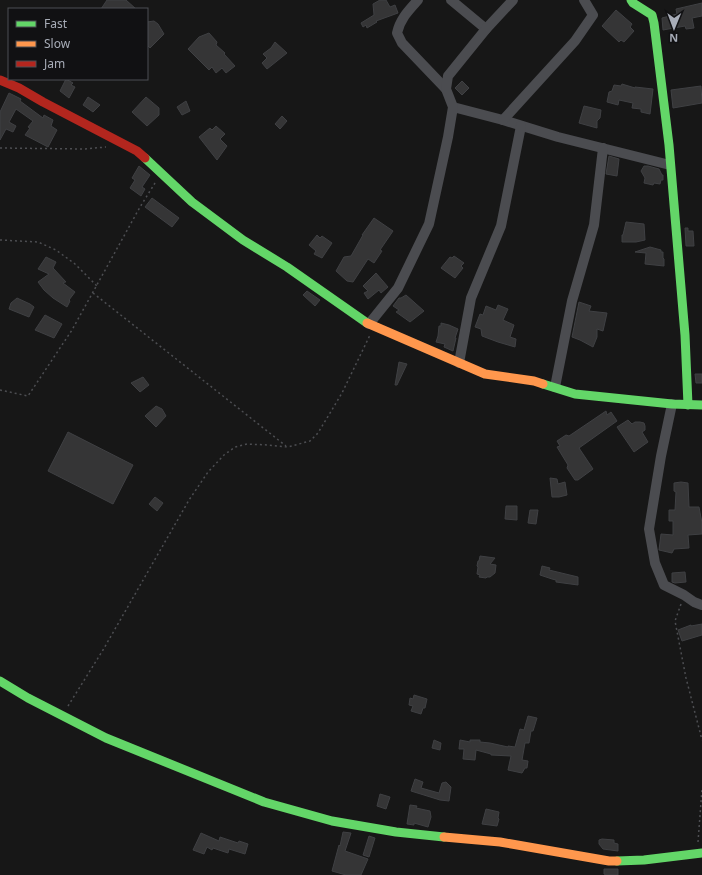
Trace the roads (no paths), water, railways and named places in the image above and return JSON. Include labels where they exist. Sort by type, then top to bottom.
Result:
[{"type":"street","points":[[371,325],[398,288],[429,224],[453,107],[446,89],[402,43],[397,33],[399,25],[405,14],[418,0]]},
{"type":"street","points":[[451,0],[486,29]]},
{"type":"street","points":[[446,89],[448,76],[486,29],[513,0]]},
{"type":"street","points":[[503,120],[575,41],[593,15],[584,0]]},
{"type":"street","points":[[631,0],[633,3],[652,15],[654,23],[670,165],[685,335],[688,405]]},
{"type":"street","points":[[0,80],[19,88],[137,151],[192,202],[244,240],[287,267],[371,325],[485,374],[534,381],[575,394],[672,404],[702,405]]},
{"type":"street","points":[[453,107],[503,120],[558,137],[670,165]]},
{"type":"street","points":[[459,363],[471,298],[501,226],[521,126]]},
{"type":"street","points":[[555,387],[572,301],[594,225],[603,148]]},
{"type":"street","points":[[672,404],[652,507],[649,533],[655,563],[664,586],[702,605]]},
{"type":"street","points":[[0,681],[28,698],[106,738],[257,799],[332,821],[396,832],[500,842],[609,861],[644,860],[700,853]]}]
